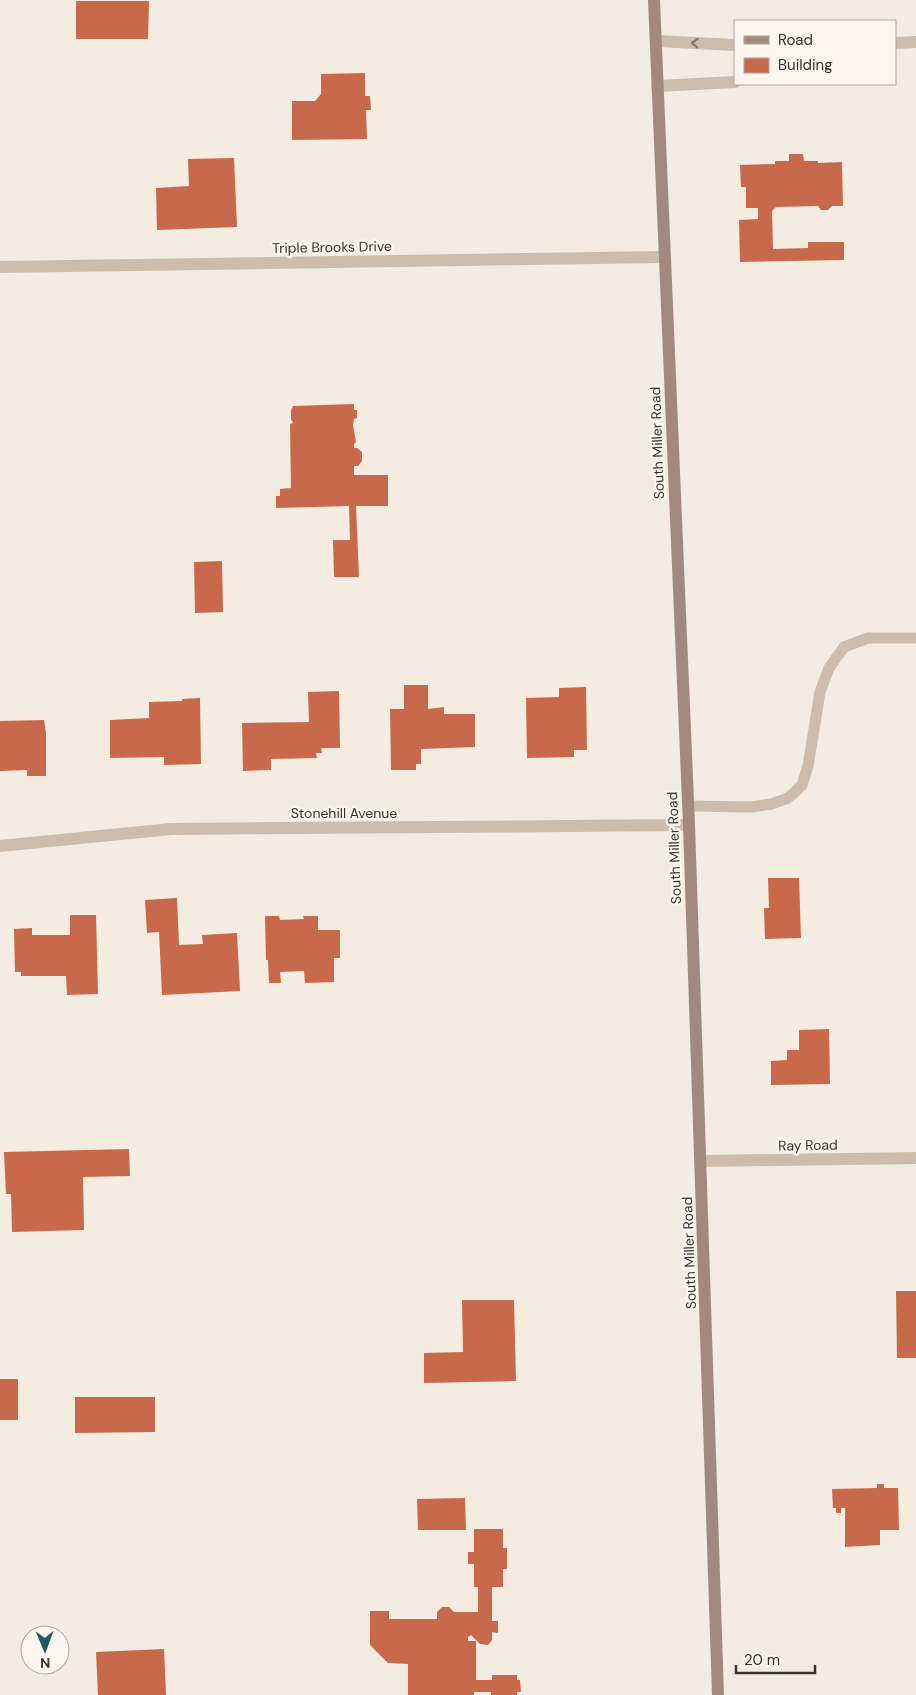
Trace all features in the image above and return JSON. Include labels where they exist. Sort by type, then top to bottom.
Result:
[{"type":"street","name":"South Miller Road","points":[[654,0],[689,825],[718,1695]]},
{"type":"street","points":[[656,41],[734,45]]},
{"type":"street","points":[[896,43],[916,42]]},
{"type":"street","points":[[658,86],[734,82]]},
{"type":"street","name":"Triple Brooks Drive","points":[[0,267],[665,257]]},
{"type":"street","name":"Stonehill Avenue","points":[[0,846],[171,829],[689,825]]},
{"type":"street","name":"Ray Road","points":[[701,1161],[916,1158]]},
{"type":"lane","points":[[688,806],[752,807],[771,804],[794,794],[802,785],[808,766],[820,692],[829,668],[844,647],[868,638],[916,638]]},
{"type":"building","points":[[76,1],[149,1],[148,39],[76,39]]},
{"type":"building","points":[[365,73],[365,96],[370,96],[371,110],[366,110],[367,139],[292,140],[292,101],[315,101],[321,94],[321,74]]},
{"type":"building","points":[[789,154],[803,154],[804,161],[818,161],[818,163],[842,162],[843,206],[832,206],[828,210],[821,210],[818,206],[776,207],[772,211],[773,249],[808,248],[808,242],[844,242],[844,260],[740,262],[739,220],[758,219],[758,208],[746,208],[746,187],[741,187],[740,165],[775,164],[775,161],[789,161]]},
{"type":"building","points":[[234,158],[237,227],[157,230],[156,188],[189,186],[188,159]]},
{"type":"building","points":[[354,404],[354,410],[357,410],[357,418],[354,419],[353,425],[356,442],[354,448],[362,452],[362,461],[358,466],[354,466],[354,475],[388,475],[388,506],[356,506],[359,577],[334,577],[333,540],[350,540],[349,506],[276,508],[276,496],[280,496],[280,489],[291,488],[290,424],[293,423],[291,410],[293,406]]},
{"type":"building","points":[[222,561],[223,612],[195,613],[194,562]]},
{"type":"building","points":[[404,685],[428,685],[428,709],[444,707],[444,714],[475,714],[475,747],[421,749],[421,764],[416,764],[416,770],[391,770],[390,709],[404,709]]},
{"type":"building","points":[[586,687],[587,750],[574,750],[574,757],[527,758],[526,698],[559,697],[559,688]]},
{"type":"building","points":[[339,691],[340,748],[321,748],[322,753],[316,753],[317,758],[271,759],[271,770],[243,771],[242,723],[309,722],[308,692]]},
{"type":"building","points":[[200,698],[201,764],[164,765],[164,757],[110,758],[110,720],[149,718],[149,702],[182,701],[182,699]]},
{"type":"building","points":[[44,720],[46,733],[46,776],[27,776],[27,770],[0,771],[0,721]]},
{"type":"building","points":[[768,878],[799,878],[801,938],[765,939],[764,908],[769,908]]},
{"type":"building","points":[[177,898],[179,945],[203,944],[202,935],[237,933],[240,991],[162,995],[159,932],[147,933],[145,900]]},
{"type":"building","points":[[70,915],[96,915],[98,994],[67,995],[66,976],[21,976],[21,972],[15,972],[14,929],[32,928],[32,935],[70,935]]},
{"type":"building","points":[[265,916],[279,916],[280,920],[304,919],[303,916],[318,916],[318,930],[340,930],[340,958],[334,958],[334,982],[305,983],[304,971],[280,972],[281,983],[269,983],[268,960],[266,960]]},
{"type":"building","points":[[829,1029],[830,1084],[771,1085],[771,1061],[787,1060],[787,1050],[799,1050],[799,1030]]},
{"type":"building","points":[[129,1149],[130,1176],[83,1177],[84,1230],[12,1232],[11,1194],[6,1194],[4,1152]]},
{"type":"building","points":[[896,1291],[916,1291],[916,1358],[897,1358]]},
{"type":"building","points":[[462,1300],[514,1300],[516,1381],[424,1383],[424,1353],[463,1352]]},
{"type":"building","points":[[0,1379],[18,1379],[18,1420],[0,1420]]},
{"type":"building","points":[[75,1397],[155,1397],[155,1432],[75,1433]]},
{"type":"building","points":[[877,1484],[884,1484],[884,1488],[898,1488],[899,1530],[880,1530],[880,1545],[845,1547],[845,1508],[841,1508],[841,1513],[836,1513],[836,1508],[833,1508],[832,1489],[877,1488]]},
{"type":"building","points":[[465,1498],[466,1530],[418,1530],[417,1499]]},
{"type":"building","points":[[474,1529],[503,1529],[503,1548],[507,1548],[507,1569],[503,1569],[503,1587],[492,1587],[492,1621],[498,1621],[498,1633],[492,1632],[492,1640],[488,1645],[480,1644],[471,1635],[468,1637],[468,1641],[476,1641],[476,1680],[492,1680],[492,1675],[517,1675],[517,1680],[520,1680],[521,1692],[517,1692],[517,1695],[491,1695],[491,1692],[474,1692],[474,1695],[408,1695],[408,1664],[388,1663],[370,1645],[370,1611],[389,1611],[389,1619],[437,1619],[437,1612],[442,1607],[449,1607],[454,1612],[478,1612],[478,1587],[474,1587],[474,1564],[468,1564],[468,1552],[474,1552]]},
{"type":"building","points":[[164,1649],[166,1695],[98,1695],[96,1652]]}]
